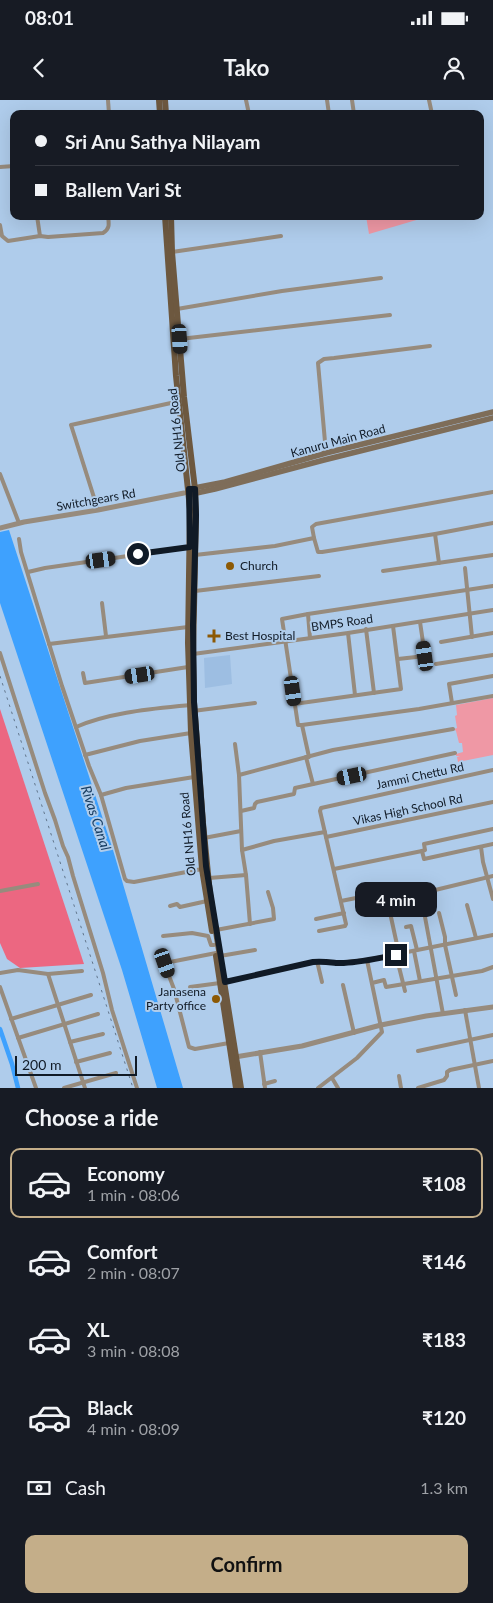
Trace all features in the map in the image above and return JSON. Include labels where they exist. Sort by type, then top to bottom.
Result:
[{"type":"main road","name":"Old NH16 Road","points":[[164,220],[190,492],[188,668],[208,878],[236,1088]]},
{"type":"main road","name":"Old NH16 Road","points":[[170,220],[195,555],[191,733],[202,869],[214,945],[218,955]]},
{"type":"main road","name":"Kanuru Main Road","points":[[190,492],[215,490],[442,428],[493,412]]},
{"type":"main road","name":"Kanuru Main Road","points":[[190,492],[326,453],[493,418]]},
{"type":"main road","name":"Old NH16 Road","points":[[222,983],[241,1088]]},
{"type":"street","points":[[38,220],[40,236]]},
{"type":"street","points":[[0,226],[2,236],[8,241],[40,236],[48,238],[103,233],[109,226],[108,220]]},
{"type":"street","points":[[172,252],[281,236]]},
{"type":"street","points":[[177,309],[381,278]]},
{"type":"street","points":[[180,339],[390,315]]},
{"type":"street","points":[[326,453],[318,363],[334,358],[430,346]]},
{"type":"street","points":[[98,510],[72,426],[180,401]]},
{"type":"street","points":[[0,474],[19,523]]},
{"type":"street","name":"Switchgears Rd","points":[[0,528],[190,492]]},
{"type":"street","points":[[493,493],[316,524],[312,527],[317,550],[322,552],[493,523]]},
{"type":"street","points":[[435,534],[439,563]]},
{"type":"street","points":[[195,555],[274,546],[314,538]]},
{"type":"street","points":[[19,539],[21,552],[49,644],[85,755],[101,795],[121,861],[123,874],[127,881],[134,882],[202,869]]},
{"type":"street","points":[[28,572],[190,547]]},
{"type":"street","points":[[383,571],[493,555]]},
{"type":"street","points":[[465,568],[472,637]]},
{"type":"street","points":[[194,591],[319,576]]},
{"type":"street","points":[[493,586],[282,619],[298,725],[452,704],[493,696]]},
{"type":"street","points":[[102,603],[106,636]]},
{"type":"street","name":"BMPS Road","points":[[193,654],[348,633],[493,610]]},
{"type":"street","points":[[308,614],[310,638]]},
{"type":"street","points":[[398,659],[425,656],[420,622]]},
{"type":"street","points":[[294,704],[401,689],[392,626]]},
{"type":"street","points":[[49,644],[188,627]]},
{"type":"street","points":[[366,629],[374,693]]},
{"type":"street","points":[[348,633],[355,695]]},
{"type":"street","points":[[441,642],[493,633]]},
{"type":"street","points":[[0,653],[45,793],[68,857],[103,973],[112,1010],[137,1088]]},
{"type":"street","points":[[436,664],[493,655]]},
{"type":"street","points":[[83,673],[85,684],[188,668]]},
{"type":"street","points":[[452,704],[449,684],[493,676]]},
{"type":"street","points":[[76,726],[129,713],[255,703]]},
{"type":"street","points":[[302,725],[313,784]]},
{"type":"street","points":[[239,775],[333,750],[453,729]]},
{"type":"street","points":[[85,755],[140,741],[191,733]]},
{"type":"street","points":[[235,744],[239,775],[242,850],[250,924]]},
{"type":"street","points":[[241,811],[254,808],[257,802],[294,794],[294,788],[455,753]]},
{"type":"street","name":"Jammi Chettu Rd","points":[[344,913],[320,811],[321,808],[493,770]]},
{"type":"street","points":[[101,795],[194,777]]},
{"type":"street","name":"Vikas High School Rd","points":[[242,850],[274,841],[326,835],[493,802]]},
{"type":"street","points":[[493,829],[424,844],[425,850],[422,852],[424,859],[493,844]]},
{"type":"street","points":[[204,838],[241,831]]},
{"type":"street","points":[[481,847],[493,899]]},
{"type":"street","points":[[334,869],[422,852]]},
{"type":"street","points":[[208,878],[246,875]]},
{"type":"street","points":[[427,892],[493,876]]},
{"type":"street","points":[[0,891],[38,884]]},
{"type":"street","points":[[216,930],[274,919],[268,892]]},
{"type":"street","points":[[342,901],[366,896]]},
{"type":"street","points":[[170,906],[177,904],[180,907],[207,901]]},
{"type":"street","points":[[467,905],[476,938]]},
{"type":"street","points":[[389,908],[402,985],[405,991]]},
{"type":"street","points":[[316,919],[344,913],[345,926],[319,931]]},
{"type":"street","points":[[439,913],[456,995]]},
{"type":"street","points":[[424,918],[443,1014]]},
{"type":"street","points":[[406,927],[411,926],[420,981]]},
{"type":"street","points":[[163,936],[200,934],[208,936],[211,945],[214,945]]},
{"type":"street","points":[[190,987],[222,983],[317,962],[336,963],[367,960],[493,936]]},
{"type":"street","points":[[229,1043],[196,1049],[189,1047],[174,989],[164,962],[255,950]]},
{"type":"street","points":[[318,1088],[357,1058],[382,1032],[367,960]]},
{"type":"street","points":[[317,962],[322,982]]},
{"type":"street","points":[[372,982],[384,980],[386,988],[482,971],[493,967]]},
{"type":"street","points":[[0,972],[18,970],[48,974],[82,971]]},
{"type":"street","points":[[48,974],[85,1088]]},
{"type":"street","points":[[343,985],[354,1032]]},
{"type":"street","points":[[0,987],[36,1088]]},
{"type":"street","points":[[11,1019],[91,995]]},
{"type":"street","points":[[236,1057],[302,1046],[381,1025],[493,1007]]},
{"type":"street","points":[[465,1010],[479,1088]]},
{"type":"street","points":[[18,1038],[98,1014]]},
{"type":"street","points":[[70,1042],[103,1034]]},
{"type":"street","points":[[418,1051],[493,1035]]},
{"type":"street","points":[[260,1052],[264,1086],[275,1081]]},
{"type":"street","points":[[76,1062],[110,1053]]},
{"type":"street","points":[[418,1088],[444,1080],[447,1072],[450,1070],[493,1061]]},
{"type":"street","points":[[64,1088],[116,1073]]},
{"type":"street","points":[[399,1076],[401,1088]]},
{"type":"street","points":[[332,1078],[338,1088]]},
{"type":"shaded area","points":[[367,220],[416,220],[369,234]]},
{"type":"shaded area","points":[[230,655],[232,684],[205,688],[204,658]]},
{"type":"shaded area","points":[[493,698],[493,755],[458,762],[457,757],[460,756],[456,756],[456,754],[463,752],[462,743],[459,743],[454,729],[457,728],[456,705]]},
{"type":"shaded area","points":[[0,709],[84,964],[20,968],[7,959],[0,943]]},
{"type":"water","name":"Rivas Canal","points":[[9,530],[113,850],[183,1088],[157,1088],[122,970],[0,603],[0,532]]},
{"type":"waterway","points":[[0,1029],[18,1088]]},
{"type":"railway","points":[[0,676],[133,1088]]},
{"type":"place","name":"Church","points":[[230,566]]},
{"type":"place","name":"Best Hospital","points":[[214,636]]},
{"type":"place","name":"Janasena Party office","points":[[216,999]]},
{"type":"route","points":[[138,554],[190,547],[189,489],[195,489],[194,702],[206,866],[225,982],[313,962],[329,961],[336,963],[396,955]]}]
